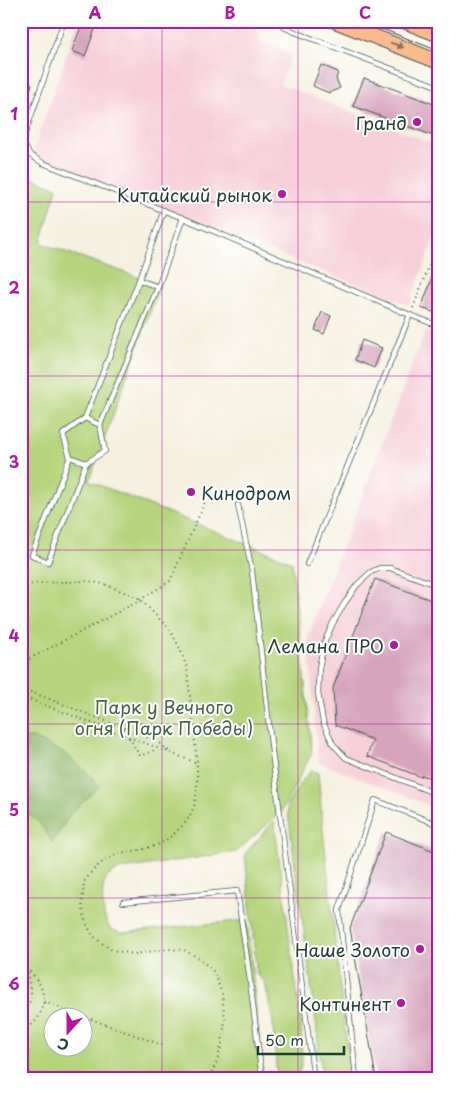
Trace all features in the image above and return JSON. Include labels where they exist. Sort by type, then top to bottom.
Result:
[{"type":"main road","points":[[335,21],[439,62]]},
{"type":"main road","points":[[404,21],[439,35]]},
{"type":"lane","points":[[64,21],[22,142],[30,155],[43,163],[164,210],[439,326]]},
{"type":"lane","points":[[282,21],[284,27],[295,32],[439,87]]},
{"type":"lane","points":[[164,210],[85,418],[63,434],[70,457],[32,555],[48,562],[86,463],[105,452],[100,425],[158,287],[183,218]]},
{"type":"lane","points":[[138,280],[158,287]]},
{"type":"lane","points":[[307,564],[410,315]]},
{"type":"lane","points":[[85,418],[100,425]]},
{"type":"lane","points":[[70,457],[86,463]]},
{"type":"lane","points":[[238,505],[252,571],[271,744],[314,1072],[311,1078]]},
{"type":"lane","points":[[439,586],[390,568],[380,568],[371,572],[357,584],[333,623],[324,644],[319,668],[318,693],[323,722],[332,744],[346,758],[439,795]]},
{"type":"lane","points":[[356,1078],[339,910],[374,800],[439,824]]},
{"type":"lane","points":[[123,902],[237,891],[262,1078]]},
{"type":"path","points":[[410,315],[439,240]]},
{"type":"path","points":[[21,664],[140,600],[170,581],[209,493]]},
{"type":"path","points":[[21,586],[87,581],[104,584],[140,600],[170,631],[180,649],[187,668],[197,763],[197,791],[194,807],[187,822],[162,842],[145,849],[120,853],[106,859],[93,870],[84,882],[82,904],[86,924],[94,936],[112,950],[134,954],[168,949],[184,950],[199,958],[214,972],[222,994],[225,1020],[218,1062],[208,1078]]},
{"type":"path","points":[[21,688],[157,741],[172,753]]},
{"type":"path","points":[[21,696],[197,763]]},
{"type":"path","points":[[124,729],[140,756],[158,748]]},
{"type":"path","points":[[21,938],[32,998],[21,1016]]},
{"type":"path","points":[[21,967],[27,968],[38,980],[44,1002],[36,1021],[29,1028],[21,1032]]},
{"type":"path","points":[[44,1002],[162,1045]]},
{"type":"path","points":[[21,1048],[31,1078]]},
{"type":"shaded area","name":"Китайский рынок","points":[[78,21],[255,21],[260,41],[291,55],[280,84],[439,146],[439,226],[409,305],[43,162],[33,152]]},
{"type":"shaded area","points":[[425,331],[439,337],[439,809],[318,762],[308,637]]},
{"type":"green space","name":"Парк у Вечного огня (Парк Победы)","points":[[21,173],[57,188],[41,243],[160,285],[89,481],[292,562],[312,753],[281,812],[236,852],[122,869],[113,872],[106,879],[103,889],[104,911],[107,924],[111,929],[121,933],[247,920],[263,1078],[21,1078]]},
{"type":"green space","points":[[21,738],[33,738],[64,753],[100,786],[71,813],[52,843],[40,824],[21,810]]},
{"type":"green space","points":[[312,770],[318,773],[350,1078],[323,1078],[322,1076],[287,805],[301,782]]},
{"type":"green space","points":[[274,821],[301,1023],[302,1060],[299,1074],[295,1078],[277,1078],[273,1022],[265,982],[257,975],[245,854]]},
{"type":"building","points":[[83,21],[98,21],[85,56],[72,51]]},
{"type":"building","points":[[321,65],[338,72],[336,79],[340,88],[329,93],[313,86]]},
{"type":"building","name":"Гранд","points":[[364,78],[439,106],[439,138],[353,106]]},
{"type":"building","points":[[21,80],[32,84],[22,110],[21,110]]},
{"type":"building","points":[[439,263],[439,314],[421,308]]},
{"type":"building","points":[[322,312],[331,316],[324,334],[315,330]]},
{"type":"building","points":[[362,340],[382,348],[374,368],[355,360]]},
{"type":"building","name":"Лемана ПРО","points":[[375,579],[439,603],[439,781],[422,775],[421,777],[367,756],[373,740],[335,725],[333,688]]},
{"type":"building","name":"Континент","points":[[386,832],[439,853],[439,1078],[376,1078],[350,928]]},
{"type":"tram line","points":[[362,21],[439,51]]},
{"type":"place","name":"Гранд","points":[[417,122]]},
{"type":"place","name":"Китайский рынок","points":[[282,194]]},
{"type":"place","name":"Кинодром","points":[[191,492]]},
{"type":"place","name":"Лемана ПРО","points":[[394,645]]},
{"type":"place","name":"Наше Золото","points":[[420,949]]},
{"type":"place","name":"Континент","points":[[401,1003]]}]
